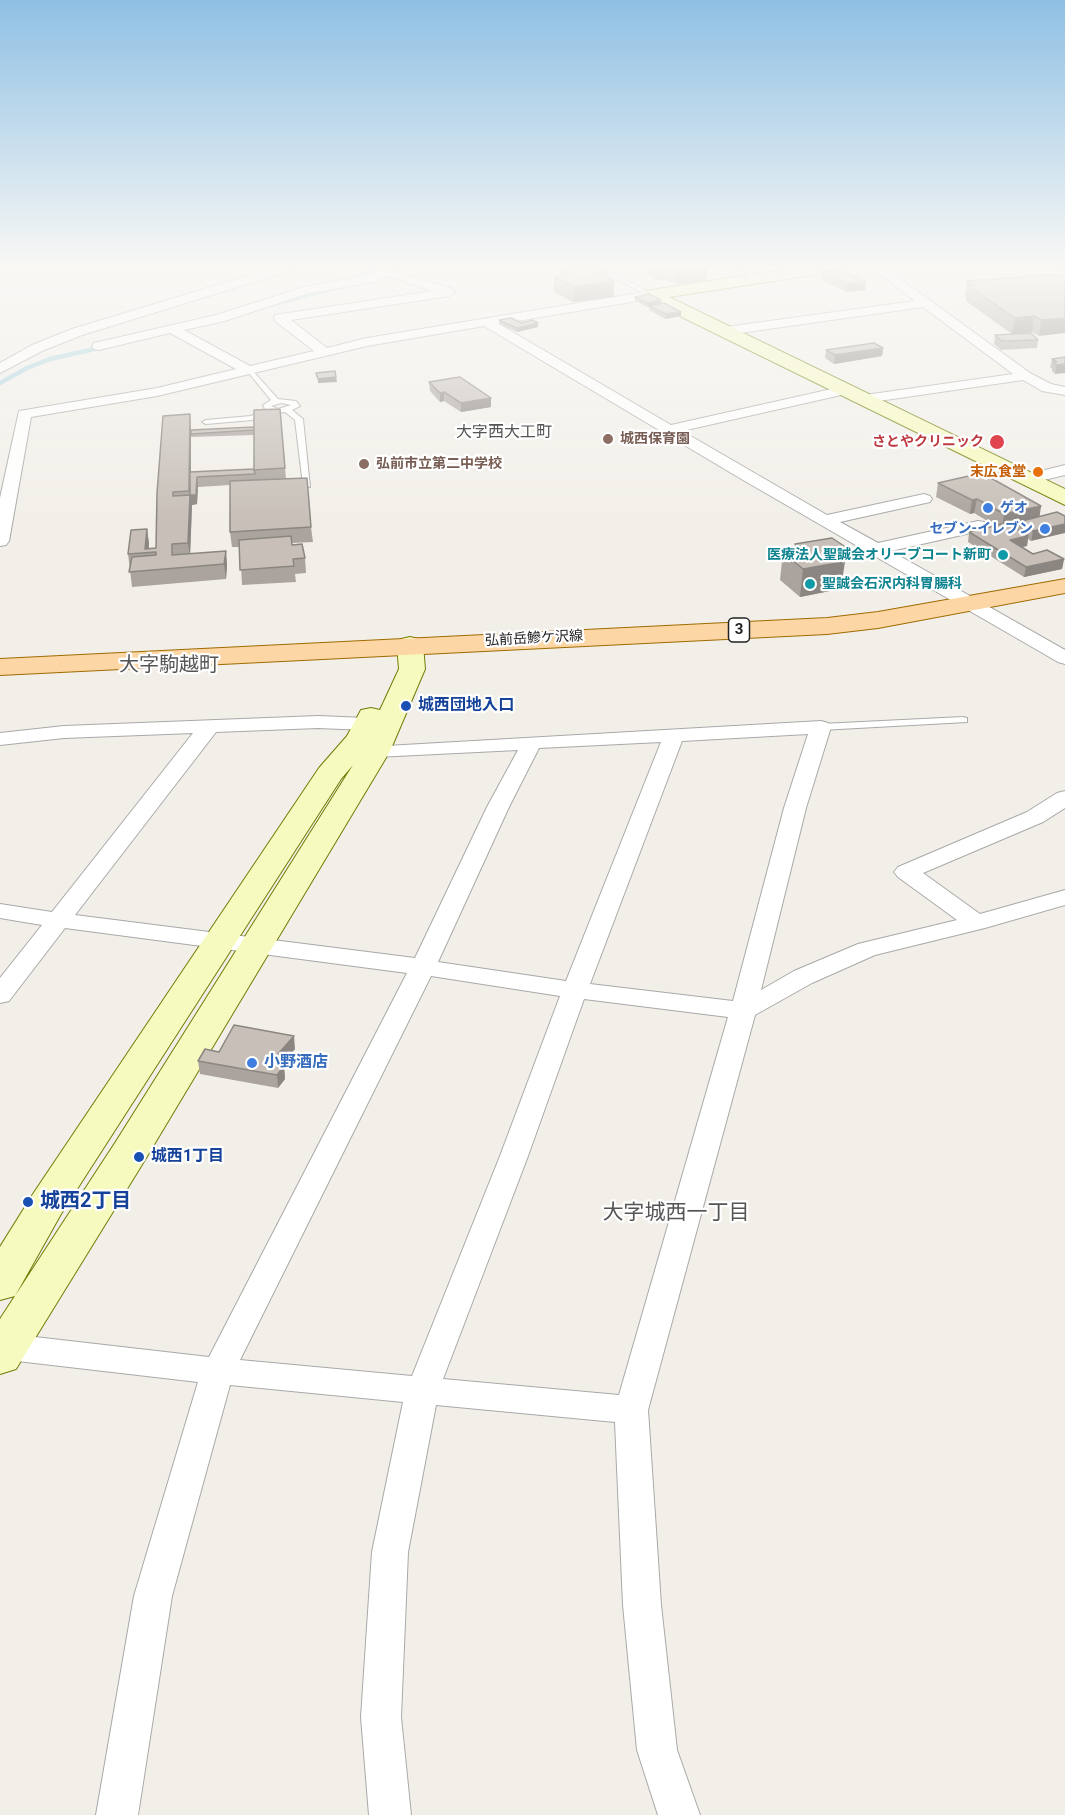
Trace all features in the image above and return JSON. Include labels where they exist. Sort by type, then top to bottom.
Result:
[{"type":"main road","name":"弘前岳鰺ケ沢線","points":[[0,667],[827,626],[878,620],[1065,586]]},
{"type":"street","points":[[0,369],[30,352]]},
{"type":"street","points":[[214,352],[250,371]]},
{"type":"street","points":[[0,541],[7,467],[24,414],[157,392],[324,352]]},
{"type":"street","points":[[536,352],[1065,658]]},
{"type":"street","points":[[766,352],[1065,498]]},
{"type":"street","points":[[992,352],[1025,376],[1047,388],[1065,391]]},
{"type":"street","points":[[864,399],[1025,376]]},
{"type":"street","points":[[668,430],[845,390]]},
{"type":"street","points":[[1027,479],[1065,470]]},
{"type":"street","points":[[825,520],[924,499]]},
{"type":"street","points":[[876,549],[978,526]]},
{"type":"street","points":[[410,645],[412,669],[256,945],[129,1153],[2,1350],[631,1410]]},
{"type":"street","points":[[0,739],[64,732],[318,722],[371,738]]},
{"type":"street","points":[[0,1284],[47,1204],[329,774],[360,740],[371,738],[532,742],[821,727],[795,808],[743,1011],[631,1410],[642,1605],[657,1750],[679,1815]]},
{"type":"street","points":[[0,995],[209,728]]},
{"type":"street","points":[[390,1815],[381,1717],[390,1552],[422,1391],[674,735]]},
{"type":"street","points":[[117,1815],[153,1596],[218,1371],[423,967],[498,807],[532,742]]},
{"type":"street","points":[[976,923],[906,872],[1035,817],[1065,798]]},
{"type":"street","points":[[0,911],[743,1011],[803,976],[867,949],[976,923],[1065,897]]},
{"type":"lane","points":[[250,371],[276,401]]},
{"type":"lane","points":[[206,422],[253,418],[269,410],[294,408],[295,404],[276,401],[266,405],[269,410]]},
{"type":"lane","points":[[287,410],[299,419],[307,485]]},
{"type":"lane","points":[[821,727],[963,720]]},
{"type":"building","points":[[829,352],[858,352],[835,355]]},
{"type":"building","points":[[1065,357],[1065,364],[1056,365],[1053,362],[1057,362],[1052,359]]},
{"type":"building","points":[[335,371],[336,377],[318,379],[316,373]]},
{"type":"building","points":[[460,377],[491,398],[461,403],[444,392],[440,393],[429,382]]},
{"type":"building","points":[[280,409],[285,468],[254,470],[254,410]]},
{"type":"building","points":[[190,414],[189,491],[173,492],[173,496],[190,495],[188,543],[172,544],[172,555],[226,551],[224,564],[129,572],[132,557],[156,555],[156,552],[128,554],[131,530],[147,529],[145,549],[156,548],[157,493],[163,416]]},
{"type":"building","points":[[254,427],[254,430],[191,434],[191,430]]},
{"type":"building","points":[[254,469],[255,474],[197,477],[196,495],[190,495],[190,472]]},
{"type":"building","points":[[982,473],[1041,506],[1004,514],[977,499],[972,500],[938,483]]},
{"type":"building","points":[[307,478],[311,527],[230,532],[230,481]]},
{"type":"building","points":[[1057,512],[1065,516],[1065,524],[1033,531],[1018,522]]},
{"type":"building","points":[[1006,523],[1028,536],[1010,540],[1033,554],[1047,550],[1064,559],[1026,567],[969,532]]},
{"type":"building","points":[[291,536],[292,545],[302,544],[305,558],[293,559],[294,566],[240,570],[239,540]]},
{"type":"building","points":[[832,538],[847,548],[830,552],[843,562],[803,569],[783,552],[801,549],[795,544]]},
{"type":"building","points":[[234,1025],[294,1036],[271,1062],[284,1066],[277,1075],[198,1061],[205,1049],[219,1052]]},
{"type":"waterway","points":[[0,383],[27,368],[50,359],[82,352]]},
{"type":"place","name":"城西保育園","points":[[608,439]]},
{"type":"place","name":"さとやクリニック","points":[[997,442]]},
{"type":"place","name":"弘前市立第二中学校","points":[[364,464]]},
{"type":"place","name":"末広食堂","points":[[1038,472]]},
{"type":"place","name":"ゲオ","points":[[988,508]]},
{"type":"place","name":"セブン-イレブン","points":[[1045,529]]},
{"type":"place","name":"医療法人聖誠会オリーブコート新町","points":[[1003,555]]},
{"type":"place","name":"聖誠会石沢内科胃腸科","points":[[810,584]]},
{"type":"place","name":"城西団地入口","points":[[406,706]]},
{"type":"place","name":"小野酒店","points":[[252,1063]]},
{"type":"place","name":"城西1丁目","points":[[139,1157]]},
{"type":"place","name":"城西2丁目","points":[[28,1202]]},
{"type":"district","name":"大字西大工町","points":[[504,433]]},
{"type":"district","name":"大字駒越町","points":[[169,666]]},
{"type":"district","name":"大字城西一丁目","points":[[676,1214]]}]
